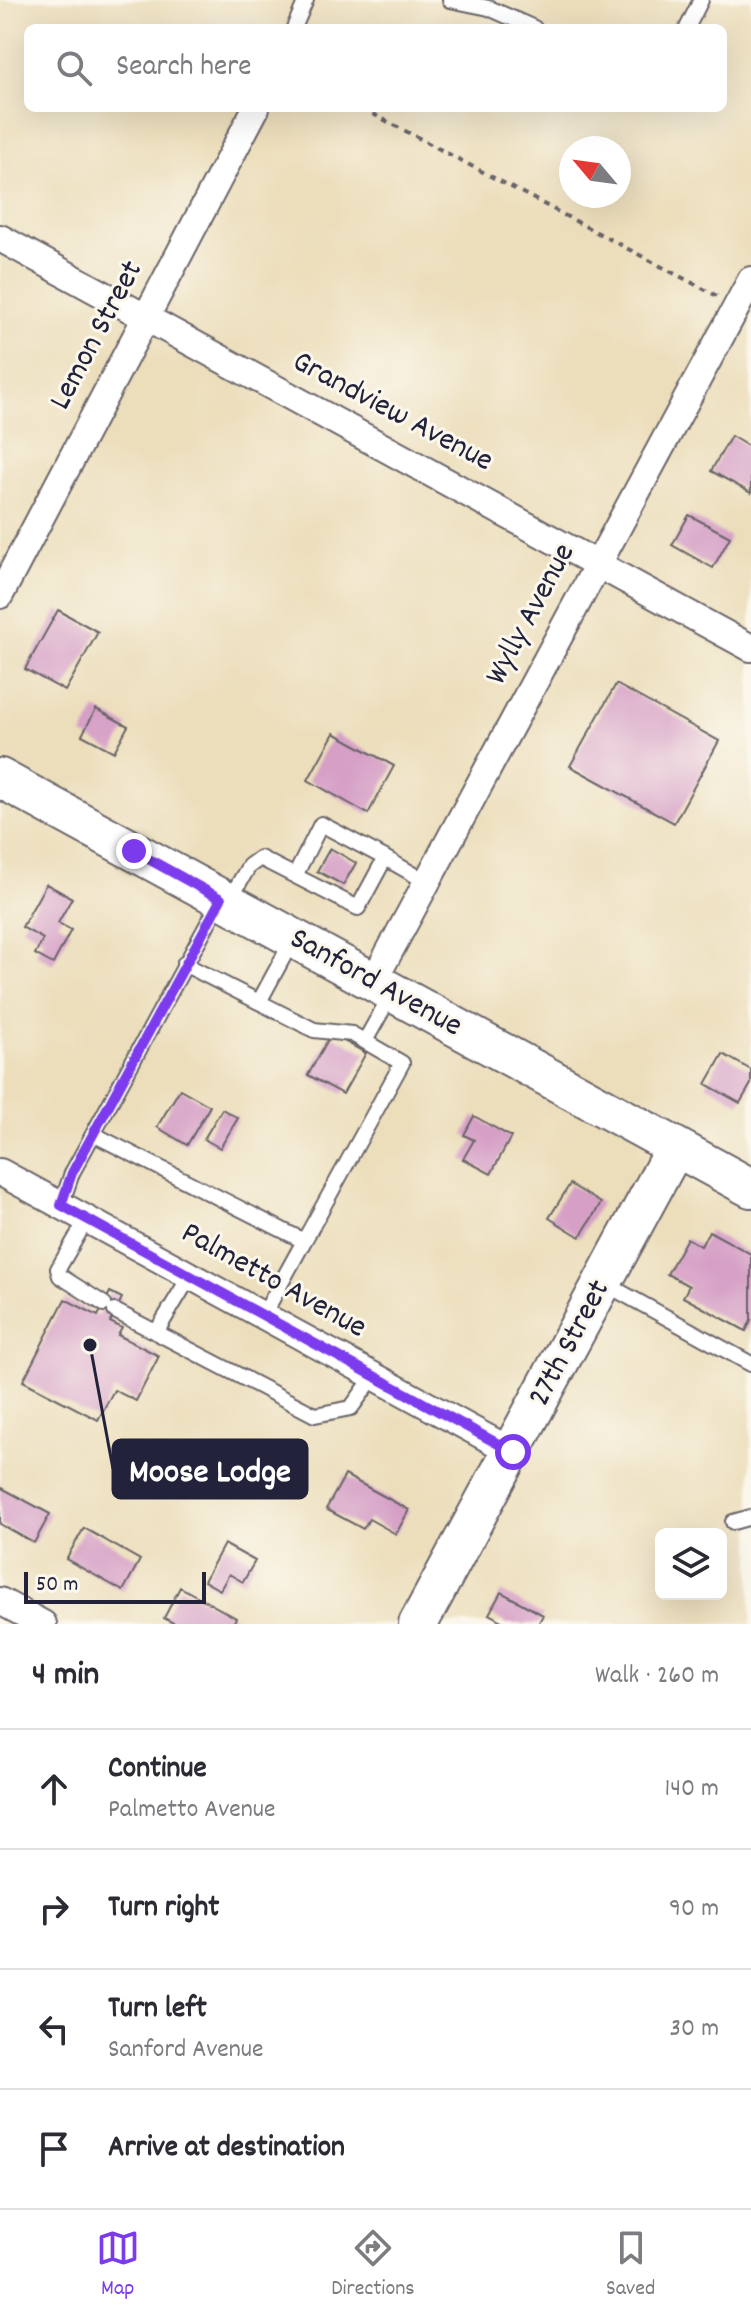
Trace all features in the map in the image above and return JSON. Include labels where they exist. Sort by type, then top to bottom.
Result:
[{"type":"main road","name":"Sanford Avenue","points":[[0,778],[751,1188]]},
{"type":"main road","name":"27th Street","points":[[418,1624],[675,1148]]},
{"type":"street","name":"Lemon Street","points":[[0,595],[254,112]]},
{"type":"street","name":"Grandview Avenue","points":[[0,238],[751,648]]},
{"type":"street","name":"Wylly Avenue","points":[[382,988],[427,882],[599,563],[744,311],[751,280]]},
{"type":"street","name":"Palmetto Avenue","points":[[0,1172],[513,1452]]},
{"type":"street","points":[[0,1601],[43,1624]]},
{"type":"lane","points":[[296,24],[306,0]]},
{"type":"lane","points":[[450,0],[489,8],[525,24]]},
{"type":"lane","points":[[689,24],[701,0]]},
{"type":"lane","points":[[295,876],[321,824],[427,882]]},
{"type":"lane","points":[[61,1205],[72,1173],[184,964],[249,866],[260,858],[358,908],[385,858]]},
{"type":"lane","points":[[259,1002],[293,939]]},
{"type":"lane","points":[[184,964],[314,1030],[352,1034],[402,1063],[263,1316]]},
{"type":"lane","points":[[365,1041],[382,988]]},
{"type":"lane","points":[[93,1134],[304,1241]]},
{"type":"lane","points":[[87,1219],[58,1269],[60,1276],[110,1307],[315,1415],[351,1408],[374,1376]]},
{"type":"lane","points":[[157,1331],[190,1276]]},
{"type":"lane","points":[[603,1283],[751,1364]]},
{"type":"lane","points":[[733,1522],[751,1517]]},
{"type":"path","points":[[370,112],[744,311]]},
{"type":"building","points":[[731,436],[751,448],[751,493],[711,471]]},
{"type":"building","points":[[689,515],[730,537],[713,568],[672,545]]},
{"type":"building","points":[[58,610],[98,632],[65,691],[25,669]]},
{"type":"building","points":[[616,684],[719,741],[674,823],[570,766]]},
{"type":"building","points":[[96,709],[128,726],[114,752],[82,735]]},
{"type":"building","points":[[334,733],[394,766],[368,814],[308,780]]},
{"type":"building","points":[[330,848],[356,863],[343,885],[317,871]]},
{"type":"building","points":[[46,884],[72,898],[58,923],[71,930],[53,964],[35,954],[43,939],[22,927]]},
{"type":"building","points":[[331,1034],[366,1053],[343,1094],[308,1075]]},
{"type":"building","points":[[723,1054],[751,1070],[751,1084],[740,1103],[706,1084]]},
{"type":"building","points":[[180,1089],[210,1106],[187,1145],[157,1127]]},
{"type":"building","points":[[222,1109],[238,1118],[220,1148],[204,1139]]},
{"type":"building","points":[[474,1116],[511,1137],[491,1174],[463,1159],[474,1140],[464,1135]]},
{"type":"building","points":[[570,1184],[601,1203],[580,1237],[549,1218]]},
{"type":"building","points":[[709,1231],[751,1254],[751,1320],[746,1331],[683,1297],[689,1286],[667,1274],[687,1238],[701,1246]]},
{"type":"building","points":[[110,1292],[122,1298],[110,1322],[122,1328],[118,1335],[159,1356],[136,1401],[114,1390],[98,1420],[23,1381],[65,1299],[98,1316]]},
{"type":"building","points":[[345,1475],[409,1510],[396,1534],[369,1519],[363,1529],[326,1509]]},
{"type":"building","points":[[0,1487],[50,1514],[34,1543],[0,1524]]},
{"type":"building","points":[[84,1528],[140,1560],[123,1591],[66,1559]]},
{"type":"building","points":[[224,1544],[255,1561],[243,1582],[229,1574],[220,1590],[204,1581]]},
{"type":"building","points":[[180,1587],[236,1618],[233,1624],[175,1624],[164,1618]]},
{"type":"building","points":[[501,1592],[543,1615],[538,1624],[507,1624],[489,1614]]},
{"type":"place","name":"Moose Lodge","points":[[90,1345]]},
{"type":"route","points":[[134,851],[221,899],[72,1173],[61,1205],[513,1452]]}]
